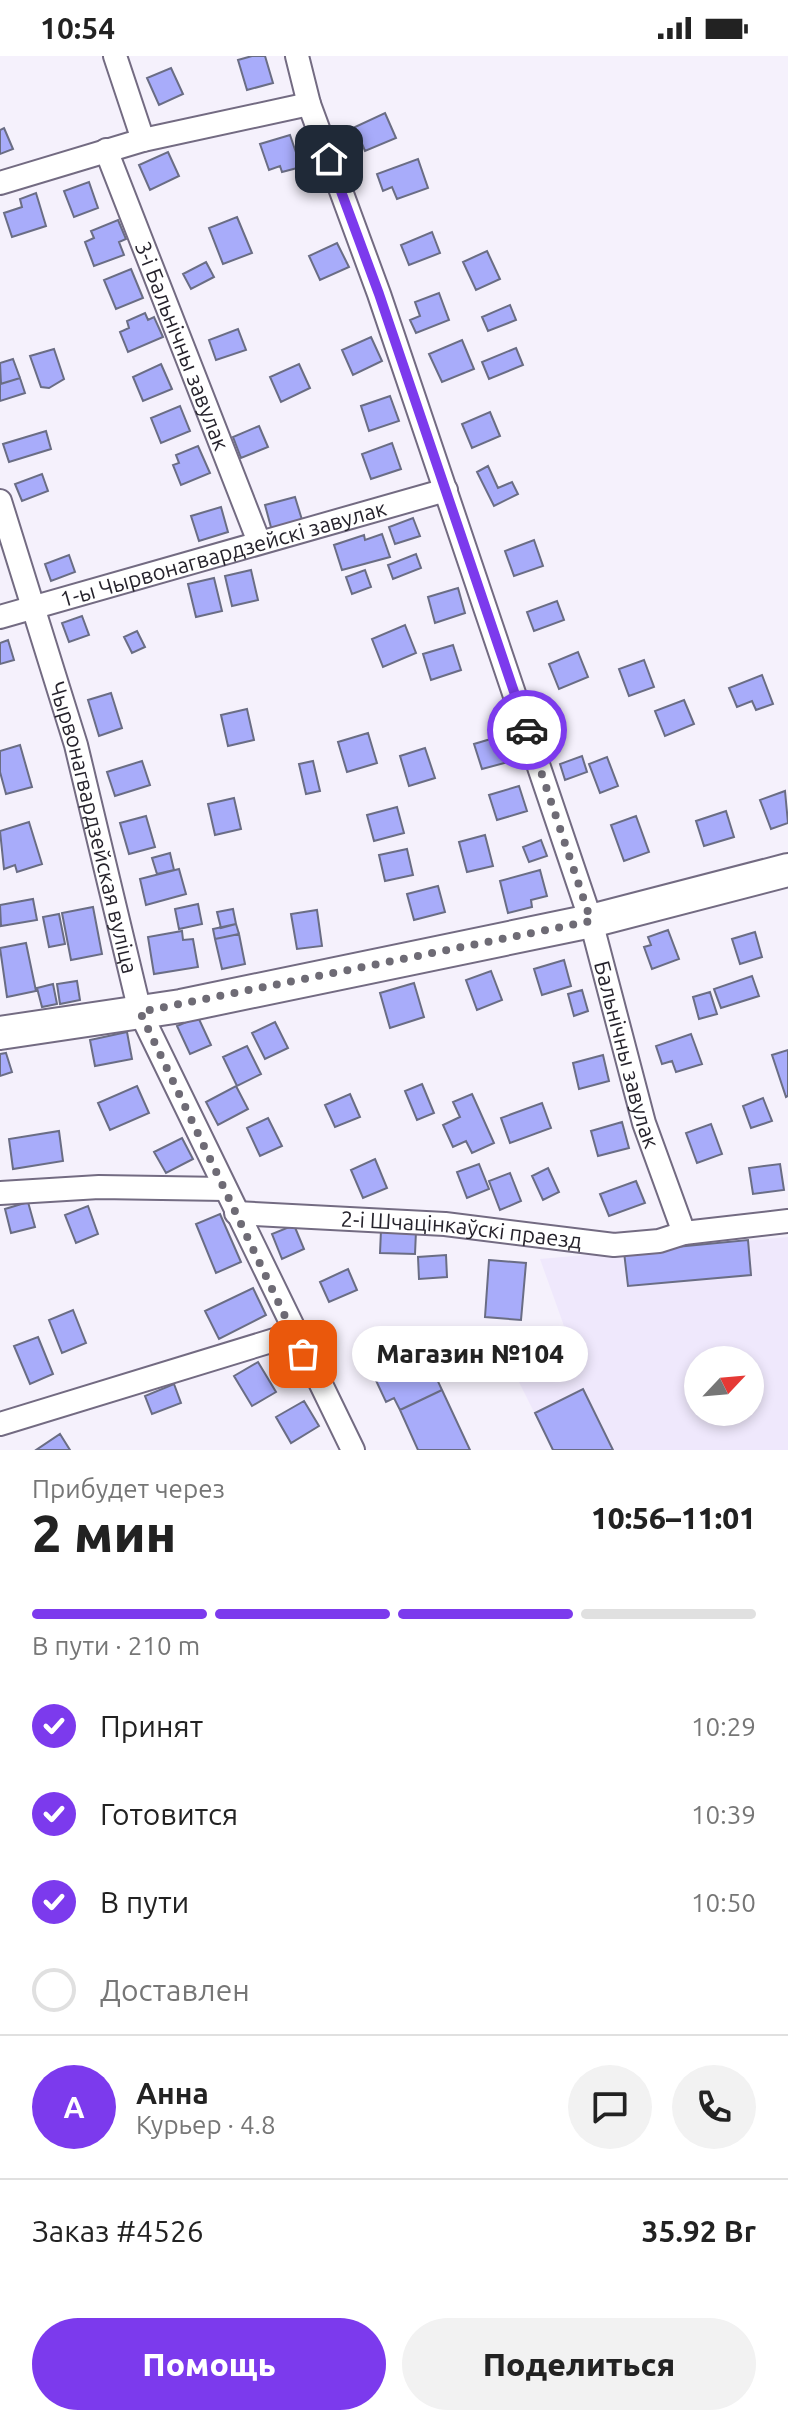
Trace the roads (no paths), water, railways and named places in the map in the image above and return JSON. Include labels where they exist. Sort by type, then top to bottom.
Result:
[{"type":"street","points":[[115,56],[143,140]]},
{"type":"street","name":"Бальнічны завулак","points":[[297,56],[309,104],[446,490],[591,921],[644,1123],[684,1233]]},
{"type":"street","points":[[0,183],[143,140],[309,104]]},
{"type":"street","name":"3-і Бальнічны завулак","points":[[106,150],[259,542]]},
{"type":"street","name":"1-ы Чырвонагвардзейскі завулак","points":[[0,617],[446,490]]},
{"type":"street","name":"Чырвонагвардзейская вуліца","points":[[0,501],[76,745],[140,1012],[353,1450]]},
{"type":"street","points":[[0,1033],[140,1012],[591,921],[788,870]]},
{"type":"street","points":[[0,1193],[99,1187],[225,1189]]},
{"type":"street","name":"2-і Шчацінкаўскі праезд","points":[[236,1213],[445,1224],[614,1245],[788,1221]]},
{"type":"street","points":[[0,1424],[294,1334]]},
{"type":"place","name":"Магазин №104","points":[[303,1354]]}]
